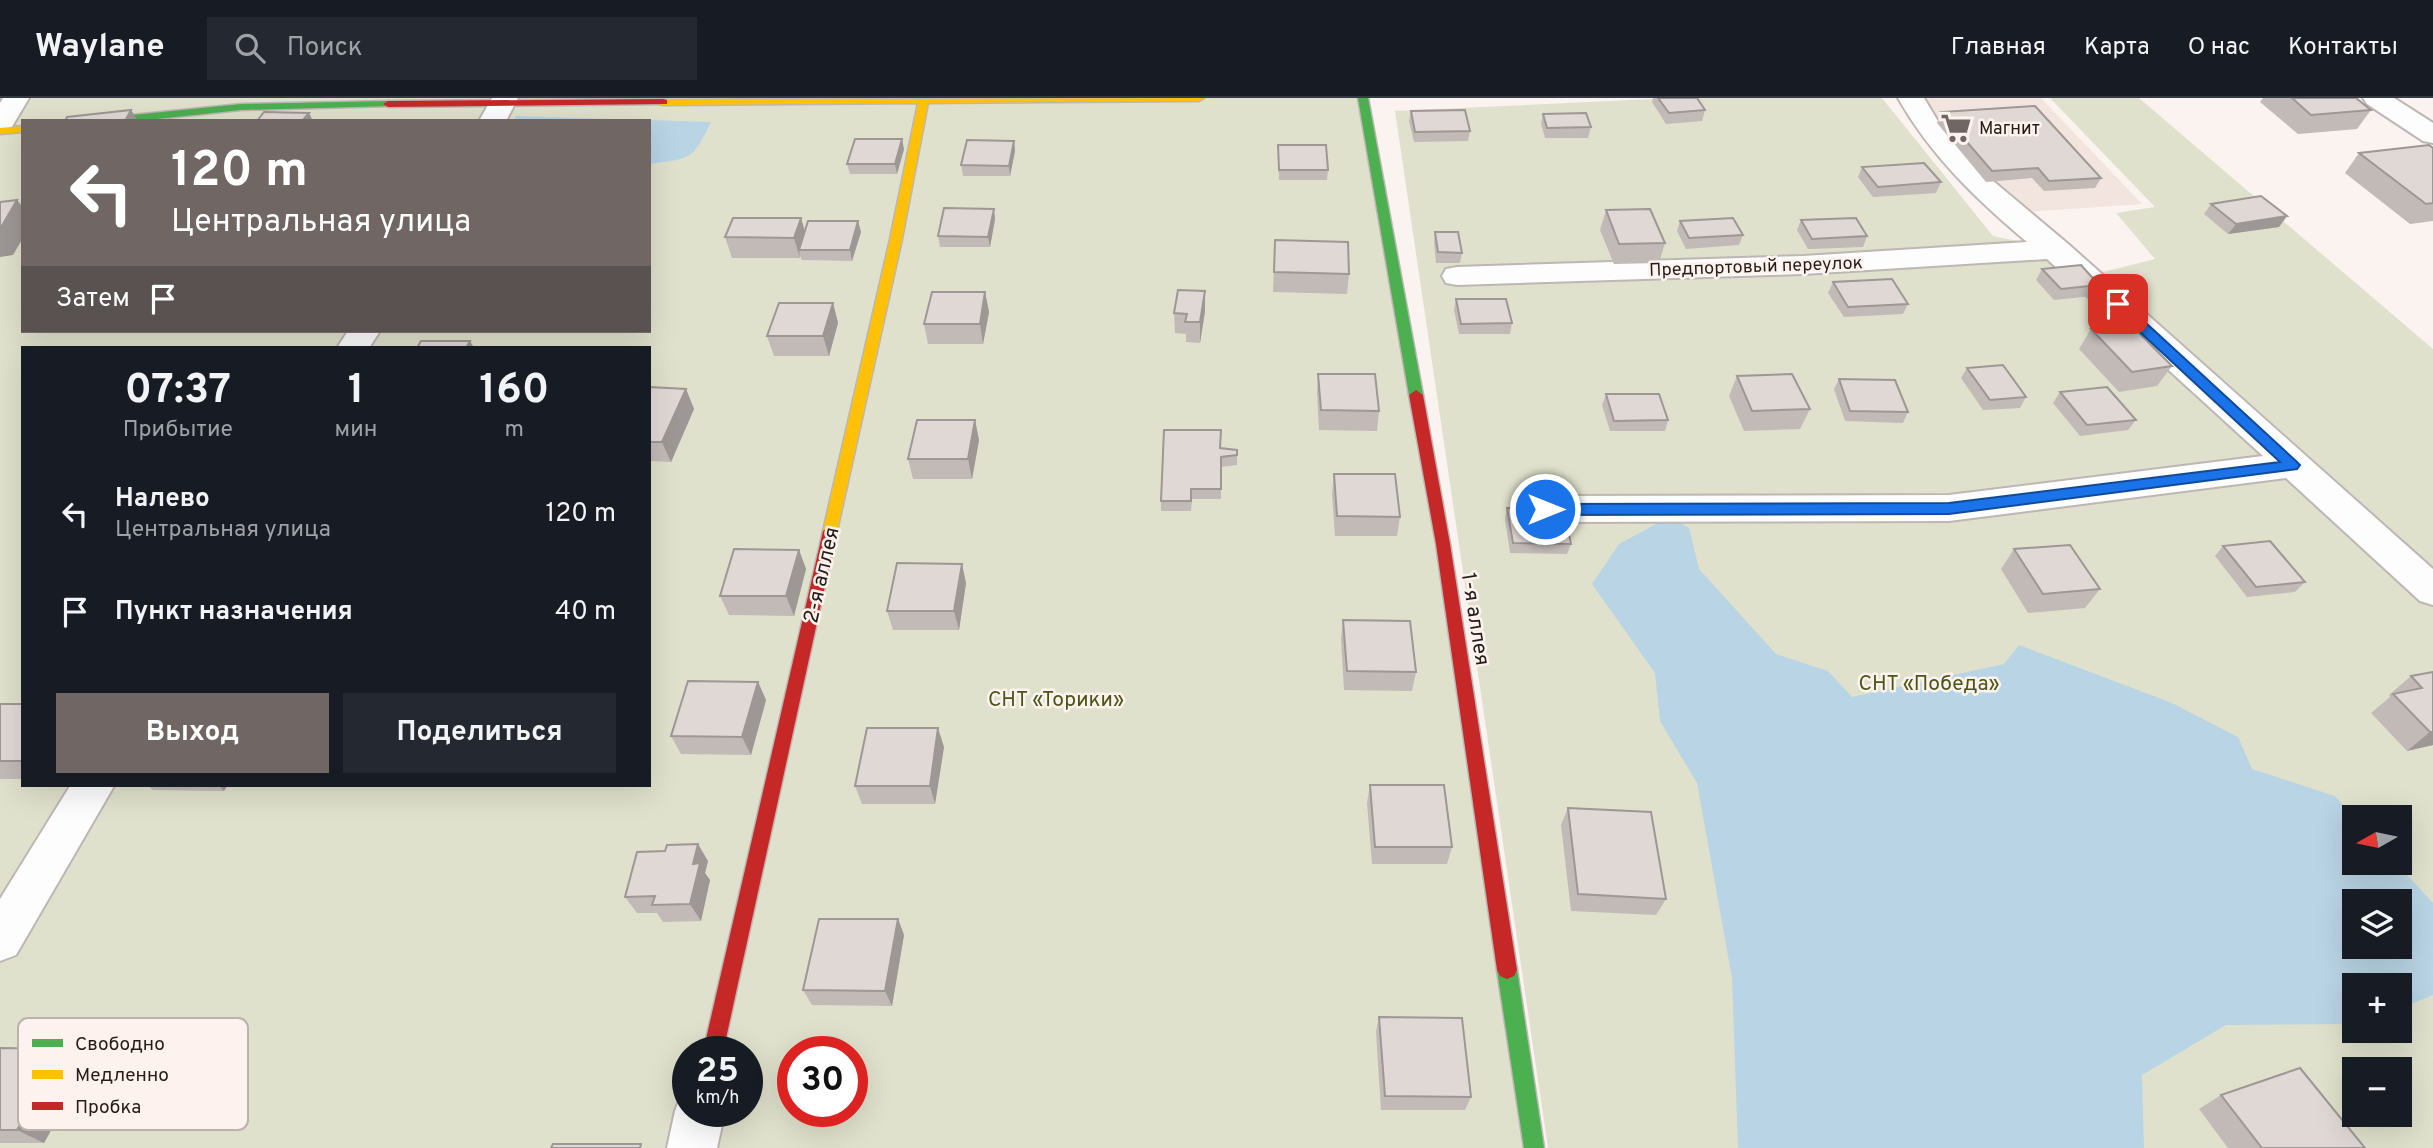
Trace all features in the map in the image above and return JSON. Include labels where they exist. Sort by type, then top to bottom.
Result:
[{"type":"street","points":[[0,124],[16,98]]},
{"type":"street","points":[[119,119],[243,103],[500,107],[1199,98]]},
{"type":"street","name":"1-я аллея","points":[[1363,98],[1443,544],[1534,1148]]},
{"type":"street","points":[[1911,98],[1924,124],[1981,187],[2056,248],[2433,591]]},
{"type":"street","points":[[2376,98],[2433,135]]},
{"type":"street","name":"2-я аллея","points":[[717,1036],[896,239],[924,100]]},
{"type":"street","points":[[0,131],[21,129]]},
{"type":"street","name":"Предпортовый переулок","points":[[1457,276],[1802,265],[2056,248]]},
{"type":"street","points":[[1545,509],[1949,508],[2292,465]]},
{"type":"street","points":[[0,940],[92,787]]},
{"type":"street","points":[[692,1148],[697,1127]]},
{"type":"shaded area","points":[[1913,98],[2041,98],[2142,204],[2009,213]]},
{"type":"green space","name":"СНТ «Торики»","points":[[0,98],[1363,98],[1534,1148],[0,1148]]},
{"type":"green space","name":"СНТ «Победа»","points":[[1675,98],[1882,98],[1993,236],[2056,249],[2099,273],[2155,259],[2116,213],[2155,207],[2050,98],[2139,98],[2433,349],[2433,1148],[1548,1148],[1395,111]]},
{"type":"water","points":[[516,116],[614,119],[514,119]]},
{"type":"water","points":[[651,120],[711,122],[694,151],[674,160],[651,164]]},
{"type":"water","points":[[1669,517],[1689,528],[1699,569],[1776,654],[1828,671],[1852,697],[2004,664],[2019,645],[2172,703],[2238,737],[2252,769],[2335,796],[2343,805],[2342,875],[2407,875],[2433,903],[2433,995],[2412,1004],[2412,973],[2342,973],[2342,1024],[2226,1025],[2142,1075],[2144,1148],[1738,1148],[1732,978],[1697,783],[1660,721],[1655,673],[1592,584],[1619,544]]},
{"type":"building","points":[[1658,98],[1697,98],[1705,110],[1669,113]]},
{"type":"building","points":[[2292,98],[2356,98],[2371,110],[2311,115]]},
{"type":"building","points":[[2035,106],[2101,178],[2049,181],[2038,168],[1992,171],[1941,112]]},
{"type":"building","points":[[131,110],[126,119],[66,119]]},
{"type":"building","points":[[1465,110],[1470,131],[1415,132],[1411,111]]},
{"type":"building","points":[[264,112],[309,113],[304,119],[259,119]]},
{"type":"building","points":[[1586,113],[1591,127],[1547,128],[1543,114]]},
{"type":"building","points":[[855,139],[902,139],[895,164],[847,164]]},
{"type":"building","points":[[967,140],[1014,141],[1009,166],[961,165]]},
{"type":"building","points":[[1278,145],[1326,145],[1328,170],[1279,170]]},
{"type":"building","points":[[2429,145],[2433,148],[2433,203],[2426,204],[2359,153]]},
{"type":"building","points":[[1924,163],[1941,182],[1878,187],[1862,167]]},
{"type":"building","points":[[2261,196],[2287,216],[2236,224],[2211,204]]},
{"type":"building","points":[[17,200],[0,229],[0,202]]},
{"type":"building","points":[[944,208],[994,209],[988,237],[938,236]]},
{"type":"building","points":[[1650,209],[1665,243],[1619,244],[1606,210]]},
{"type":"building","points":[[733,218],[801,218],[794,238],[725,237]]},
{"type":"building","points":[[1733,218],[1743,235],[1689,238],[1680,221]]},
{"type":"building","points":[[1856,218],[1867,236],[1812,239],[1801,220]]},
{"type":"building","points":[[808,221],[858,221],[850,250],[799,250]]},
{"type":"building","points":[[1435,232],[1458,232],[1462,253],[1438,252]]},
{"type":"building","points":[[1275,240],[1348,242],[1349,274],[1274,272]]},
{"type":"building","points":[[2081,265],[2099,285],[2061,289],[2042,269]]},
{"type":"building","points":[[1892,279],[1908,304],[1848,307],[1833,282]]},
{"type":"building","points":[[1178,290],[1205,291],[1200,322],[1185,322],[1187,314],[1174,313]]},
{"type":"building","points":[[932,292],[985,292],[980,324],[924,324]]},
{"type":"building","points":[[1456,299],[1506,299],[1512,323],[1461,324]]},
{"type":"building","points":[[779,303],[833,303],[823,336],[767,336]]},
{"type":"building","points":[[2130,324],[2172,366],[2132,372],[2091,329]]},
{"type":"building","points":[[421,341],[470,341],[467,346],[418,346]]},
{"type":"building","points":[[2003,365],[2026,397],[1990,400],[1967,368]]},
{"type":"building","points":[[1318,374],[1375,374],[1379,411],[1321,410]]},
{"type":"building","points":[[1792,374],[1810,409],[1752,411],[1737,376]]},
{"type":"building","points":[[1839,379],[1895,380],[1908,412],[1850,411]]},
{"type":"building","points":[[651,387],[686,389],[662,442],[651,442]]},
{"type":"building","points":[[2107,387],[2136,420],[2087,425],[2060,392]]},
{"type":"building","points":[[1606,394],[1659,394],[1668,420],[1614,421]]},
{"type":"building","points":[[917,420],[975,420],[968,459],[908,459]]},
{"type":"building","points":[[1164,430],[1221,430],[1220,448],[1237,450],[1237,455],[1221,457],[1221,489],[1191,489],[1191,501],[1161,501]]},
{"type":"building","points":[[1334,474],[1395,474],[1400,517],[1337,516]]},
{"type":"building","points":[[1507,508],[1564,509],[1571,544],[1513,543]]},
{"type":"building","points":[[2270,541],[2305,582],[2256,587],[2223,546]]},
{"type":"building","points":[[2070,545],[2100,589],[2043,594],[2014,549]]},
{"type":"building","points":[[734,549],[799,550],[786,596],[720,596]]},
{"type":"building","points":[[897,563],[962,564],[954,611],[887,611]]},
{"type":"building","points":[[1343,620],[1410,621],[1416,672],[1347,671]]},
{"type":"building","points":[[2433,672],[2433,732],[2430,732],[2393,694],[2422,688],[2411,676]]},
{"type":"building","points":[[688,681],[758,682],[742,737],[671,736]]},
{"type":"building","points":[[0,704],[21,704],[21,761],[0,761]]},
{"type":"building","points":[[867,728],[938,728],[930,786],[855,786]]},
{"type":"building","points":[[1370,785],[1444,785],[1452,847],[1375,847]]},
{"type":"building","points":[[1568,808],[1651,812],[1666,899],[1578,894]]},
{"type":"building","points":[[698,844],[693,864],[700,863],[690,904],[652,905],[655,896],[625,897],[637,852],[665,851],[667,845]]},
{"type":"building","points":[[819,919],[898,919],[885,991],[803,990]]},
{"type":"building","points":[[1379,1017],[1462,1018],[1471,1097],[1385,1096]]},
{"type":"building","points":[[0,1048],[18,1048],[18,1128],[0,1130]]},
{"type":"building","points":[[2300,1068],[2342,1120],[2342,1127],[2348,1127],[2365,1148],[2262,1148],[2221,1095]]},
{"type":"building","points":[[553,1144],[641,1144],[640,1148],[551,1148]]},
{"type":"traffic: fast","points":[[1363,98],[1416,395]]},
{"type":"traffic: fast","points":[[123,119],[241,107],[388,104]]},
{"type":"traffic: fast","points":[[1507,970],[1534,1148]]},
{"type":"traffic: slow","points":[[830,531],[896,239],[924,98]]},
{"type":"traffic: slow","points":[[663,102],[1199,98]]},
{"type":"traffic: slow","points":[[0,131],[21,129]]},
{"type":"traffic: jam","points":[[388,104],[663,102]]},
{"type":"traffic: jam","points":[[1416,395],[1443,544],[1507,970]]},
{"type":"traffic: jam","points":[[717,1036],[830,531]]},
{"type":"place","name":"Магнит","points":[[1956,128]]},
{"type":"route","points":[[1545,509],[1949,508],[2292,465],[2118,304]]}]
